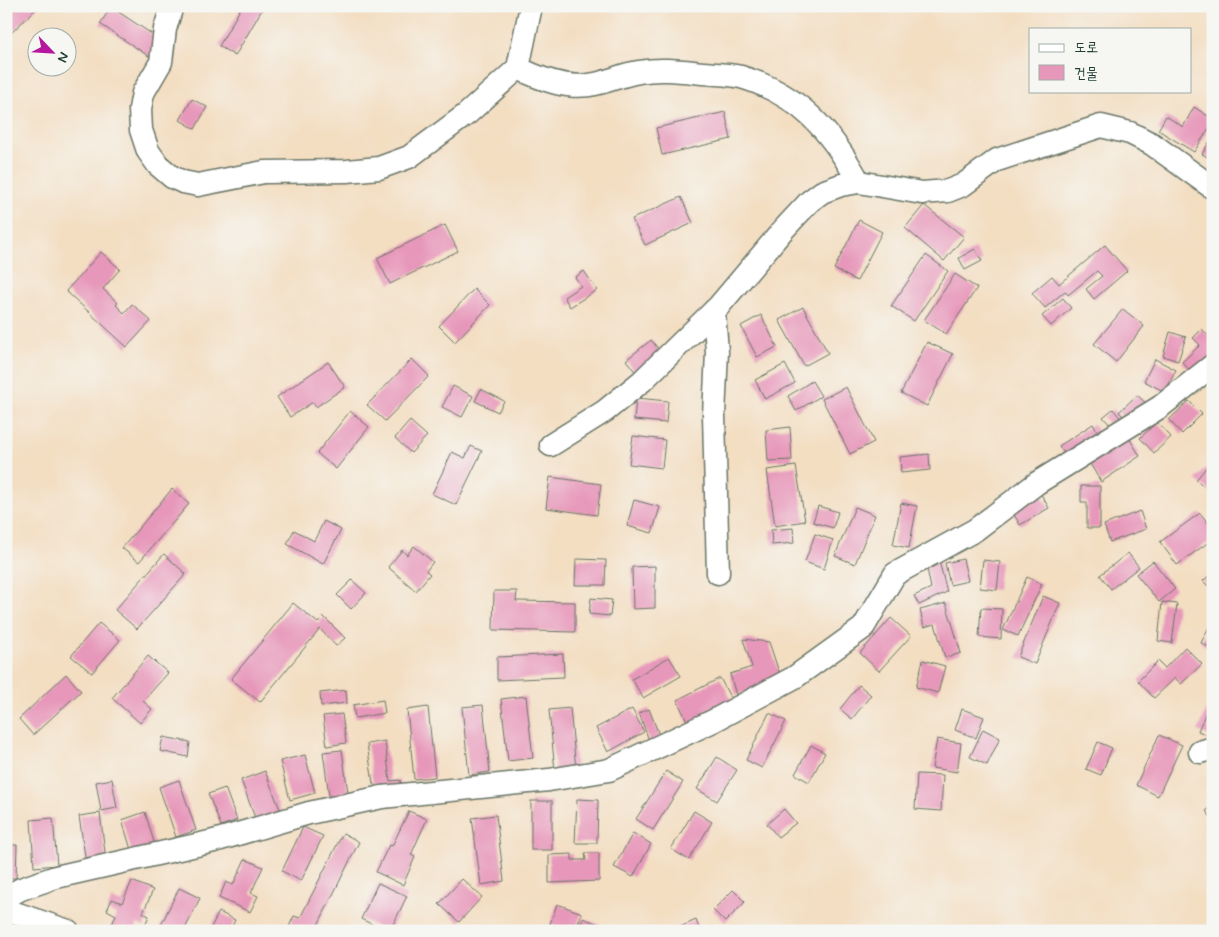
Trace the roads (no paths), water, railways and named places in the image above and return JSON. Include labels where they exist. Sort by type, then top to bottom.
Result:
[{"type":"street","points":[[172,6],[165,29],[161,62],[143,93],[140,109],[141,130],[148,150],[158,165],[172,177],[183,182],[198,185],[264,172],[347,171],[379,168],[409,157],[466,114],[518,68],[531,6]]},
{"type":"street","points":[[518,68],[553,83],[579,86],[594,85],[638,72],[670,69],[740,77],[782,94],[817,121],[837,145],[859,182]]},
{"type":"street","points":[[551,445],[605,411],[635,387],[714,311],[810,201],[822,192],[841,185],[859,182],[922,193],[948,191],[963,186],[997,160],[1101,126],[1130,133],[1152,144],[1213,188]]},
{"type":"street","points":[[714,311],[717,352],[714,415],[718,573]]},
{"type":"street","points":[[6,896],[56,877],[214,841],[309,813],[382,797],[549,780],[609,770],[713,721],[796,676],[863,628],[895,574],[975,530],[1036,484],[1160,408],[1213,365]]},
{"type":"street","points":[[6,910],[68,931]]}]
